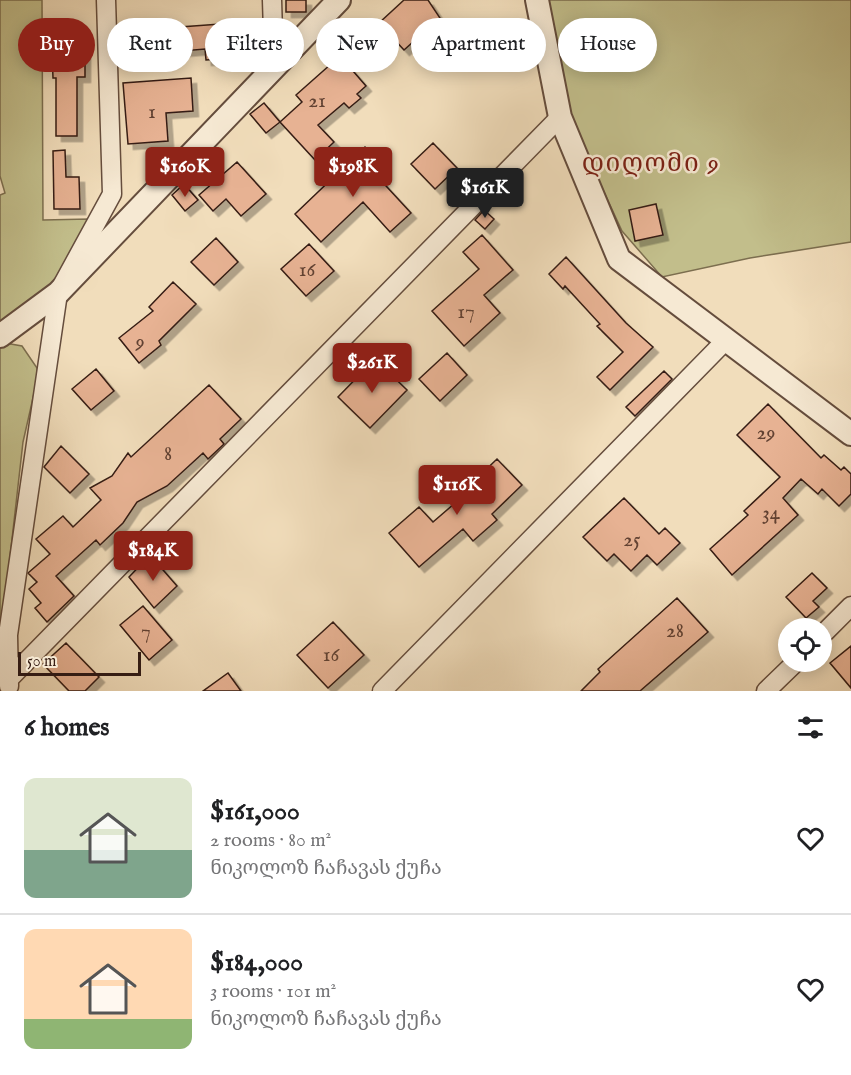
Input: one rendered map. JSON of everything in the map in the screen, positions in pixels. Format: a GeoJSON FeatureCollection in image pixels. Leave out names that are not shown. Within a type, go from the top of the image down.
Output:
{"type":"FeatureCollection","features":[{"type":"Feature","properties":{"kind":"street"},"geometry":{"type":"LineString","coordinates":[[9,685],[8,635],[58,293],[112,194],[106,0]]}},
{"type":"Feature","properties":{"kind":"street"},"geometry":{"type":"LineString","coordinates":[[272,0],[273,18]]}},
{"type":"Feature","properties":{"kind":"street"},"geometry":{"type":"LineString","coordinates":[[304,35],[339,0]]}},
{"type":"Feature","properties":{"kind":"street"},"geometry":{"type":"LineString","coordinates":[[537,0],[560,117],[619,259],[851,434]]}},
{"type":"Feature","properties":{"kind":"street"},"geometry":{"type":"LineString","coordinates":[[0,336],[58,293],[267,72]]}},
{"type":"Feature","properties":{"kind":"street"},"geometry":{"type":"LineString","coordinates":[[9,685],[560,117]]}},
{"type":"Feature","properties":{"kind":"street"},"geometry":{"type":"LineString","coordinates":[[382,691],[727,339]]}},
{"type":"Feature","properties":{"kind":"street"},"geometry":{"type":"LineString","coordinates":[[832,625],[851,606]]}},
{"type":"Feature","properties":{"kind":"street"},"geometry":{"type":"LineString","coordinates":[[766,691],[786,672]]}},
{"type":"Feature","properties":{"kind":"shaded area"},"geometry":{"type":"Polygon","coordinates":[[[0,0],[42,0],[42,18],[18,18],[18,72],[42,72],[43,220],[89,219],[55,282],[0,322],[0,195],[5,193],[0,176],[0,0]]]}},
{"type":"Feature","properties":{"kind":"shaded area"},"geometry":{"type":"Polygon","coordinates":[[[547,0],[851,0],[851,242],[750,258],[662,277],[622,231],[564,105],[559,72],[657,72],[657,18],[558,18],[558,68],[547,0]]]}},
{"type":"Feature","properties":{"kind":"shaded area"},"geometry":{"type":"Polygon","coordinates":[[[5,343],[22,346],[37,368],[38,376],[23,442],[0,645],[0,346],[5,343]]]}},
{"type":"Feature","properties":{"kind":"building"},"geometry":{"type":"Polygon","coordinates":[[[286,0],[306,0],[306,12],[286,12],[286,0]]]}},
{"type":"Feature","properties":{"kind":"building"},"geometry":{"type":"Polygon","coordinates":[[[404,0],[428,0],[440,18],[411,18],[411,44],[404,50],[399,45],[399,18],[384,18],[404,0]]]}},
{"type":"Feature","properties":{"kind":"building"},"geometry":{"type":"Polygon","coordinates":[[[205,25],[205,49],[193,50],[193,26],[205,25]]]}},
{"type":"Feature","properties":{"kind":"building"},"geometry":{"type":"Polygon","coordinates":[[[53,72],[85,72],[85,77],[77,77],[77,136],[56,136],[56,78],[53,78],[53,72]]]}},
{"type":"Feature","properties":{"kind":"building"},"geometry":{"type":"Polygon","coordinates":[[[322,72],[354,72],[366,86],[357,94],[361,98],[349,108],[344,103],[318,125],[334,142],[315,160],[280,122],[302,102],[296,95],[322,72]]]}},
{"type":"Feature","properties":{"kind":"building"},"geometry":{"type":"Polygon","coordinates":[[[191,78],[193,111],[166,113],[168,141],[128,144],[123,83],[191,78]]]}},
{"type":"Feature","properties":{"kind":"building"},"geometry":{"type":"Polygon","coordinates":[[[264,103],[280,122],[266,133],[250,114],[264,103]]]}},
{"type":"Feature","properties":{"kind":"building"},"geometry":{"type":"Polygon","coordinates":[[[433,143],[457,168],[435,189],[411,164],[433,143]]]}},
{"type":"Feature","properties":{"kind":"building"},"geometry":{"type":"Polygon","coordinates":[[[365,147],[384,165],[375,174],[411,213],[390,232],[363,202],[321,242],[295,214],[365,147]]]}},
{"type":"Feature","properties":{"kind":"building"},"geometry":{"type":"Polygon","coordinates":[[[65,150],[66,177],[79,177],[80,209],[54,209],[53,151],[65,150]]]}},
{"type":"Feature","properties":{"kind":"building"},"geometry":{"type":"Polygon","coordinates":[[[237,162],[266,194],[241,216],[226,199],[213,211],[199,195],[237,162]]]}},
{"type":"Feature","properties":{"kind":"building"},"geometry":{"type":"Polygon","coordinates":[[[184,184],[198,200],[185,211],[172,195],[184,184]]]}},
{"type":"Feature","properties":{"kind":"building"},"geometry":{"type":"Polygon","coordinates":[[[656,204],[663,235],[635,241],[629,210],[656,204]]]}},
{"type":"Feature","properties":{"kind":"building"},"geometry":{"type":"Polygon","coordinates":[[[484,210],[494,219],[485,229],[475,220],[484,210]]]}},
{"type":"Feature","properties":{"kind":"building"},"geometry":{"type":"Polygon","coordinates":[[[482,235],[513,270],[484,295],[500,313],[464,346],[432,311],[479,269],[463,252],[482,235]]]}},
{"type":"Feature","properties":{"kind":"building"},"geometry":{"type":"Polygon","coordinates":[[[216,238],[238,262],[214,285],[191,262],[216,238]]]}},
{"type":"Feature","properties":{"kind":"building"},"geometry":{"type":"Polygon","coordinates":[[[309,244],[334,271],[306,296],[281,269],[309,244]]]}},
{"type":"Feature","properties":{"kind":"building"},"geometry":{"type":"Polygon","coordinates":[[[566,257],[626,323],[653,347],[610,390],[597,377],[623,352],[597,326],[600,324],[565,286],[563,289],[549,274],[566,257]]]}},
{"type":"Feature","properties":{"kind":"building"},"geometry":{"type":"Polygon","coordinates":[[[173,282],[196,304],[159,341],[161,345],[139,363],[119,338],[153,311],[149,307],[173,282]]]}},
{"type":"Feature","properties":{"kind":"building"},"geometry":{"type":"Polygon","coordinates":[[[447,353],[467,375],[440,401],[419,379],[447,353]]]}},
{"type":"Feature","properties":{"kind":"building"},"geometry":{"type":"Polygon","coordinates":[[[375,359],[407,390],[370,428],[338,397],[375,359]]]}},
{"type":"Feature","properties":{"kind":"building"},"geometry":{"type":"Polygon","coordinates":[[[96,369],[114,391],[91,410],[72,389],[96,369]]]}},
{"type":"Feature","properties":{"kind":"building"},"geometry":{"type":"Polygon","coordinates":[[[664,371],[672,379],[635,416],[626,407],[664,371]]]}},
{"type":"Feature","properties":{"kind":"building"},"geometry":{"type":"Polygon","coordinates":[[[209,385],[241,419],[220,439],[224,444],[208,459],[203,453],[167,486],[137,502],[123,523],[100,545],[96,540],[56,576],[74,596],[47,622],[35,608],[41,603],[29,589],[37,582],[28,573],[50,554],[36,539],[63,516],[73,527],[101,500],[90,488],[112,476],[128,453],[131,457],[209,385]]]}},
{"type":"Feature","properties":{"kind":"building"},"geometry":{"type":"Polygon","coordinates":[[[768,404],[821,458],[824,455],[841,470],[844,467],[851,474],[851,494],[839,506],[822,489],[818,494],[801,479],[783,498],[798,515],[732,575],[710,549],[748,515],[744,511],[780,477],[737,435],[768,404]]]}},
{"type":"Feature","properties":{"kind":"building"},"geometry":{"type":"Polygon","coordinates":[[[61,446],[89,474],[70,493],[44,467],[61,446]]]}},
{"type":"Feature","properties":{"kind":"building"},"geometry":{"type":"Polygon","coordinates":[[[497,459],[522,485],[492,514],[497,520],[473,541],[463,529],[419,567],[389,533],[419,507],[433,522],[476,485],[473,482],[497,459]]]}},
{"type":"Feature","properties":{"kind":"building"},"geometry":{"type":"Polygon","coordinates":[[[624,498],[659,534],[665,528],[680,543],[657,565],[647,555],[631,571],[614,554],[607,561],[583,537],[624,498]]]}},
{"type":"Feature","properties":{"kind":"building"},"geometry":{"type":"Polygon","coordinates":[[[150,555],[177,586],[154,608],[129,577],[150,555]]]}},
{"type":"Feature","properties":{"kind":"building"},"geometry":{"type":"Polygon","coordinates":[[[812,573],[827,588],[813,601],[819,607],[806,618],[786,597],[812,573]]]}},
{"type":"Feature","properties":{"kind":"building"},"geometry":{"type":"Polygon","coordinates":[[[677,598],[708,632],[640,691],[581,691],[600,672],[598,669],[677,598]]]}},
{"type":"Feature","properties":{"kind":"building"},"geometry":{"type":"Polygon","coordinates":[[[143,606],[172,640],[149,660],[120,625],[143,606]]]}},
{"type":"Feature","properties":{"kind":"building"},"geometry":{"type":"Polygon","coordinates":[[[333,622],[364,655],[328,688],[297,655],[333,622]]]}},
{"type":"Feature","properties":{"kind":"building"},"geometry":{"type":"Polygon","coordinates":[[[66,643],[99,677],[85,691],[69,691],[43,664],[66,643]]]}},
{"type":"Feature","properties":{"kind":"building"},"geometry":{"type":"Polygon","coordinates":[[[851,646],[851,688],[832,665],[832,661],[851,646]]]}},
{"type":"Feature","properties":{"kind":"building"},"geometry":{"type":"Polygon","coordinates":[[[228,673],[241,691],[203,691],[228,673]]]}},
{"type":"Feature","properties":{"kind":"district","name":"დიღომი 9"},"geometry":{"type":"Point","coordinates":[651,163]}}]}
